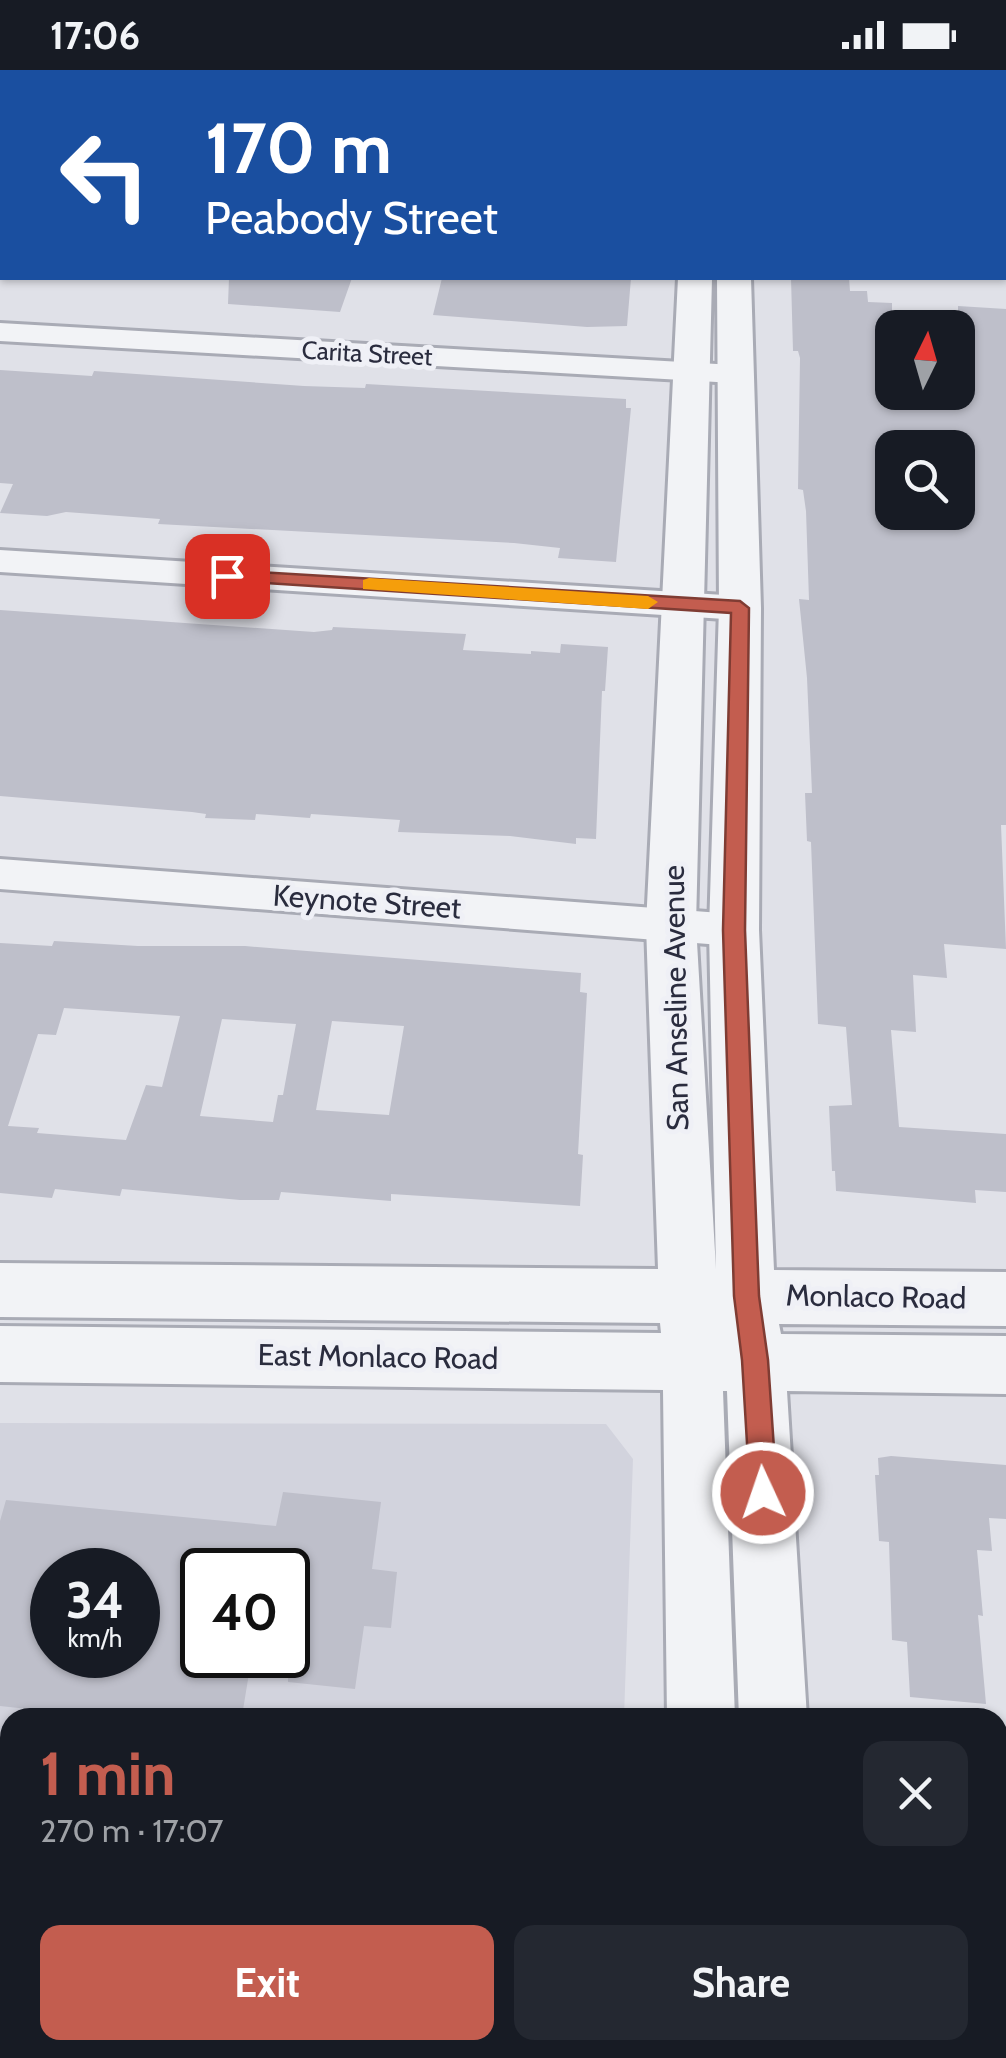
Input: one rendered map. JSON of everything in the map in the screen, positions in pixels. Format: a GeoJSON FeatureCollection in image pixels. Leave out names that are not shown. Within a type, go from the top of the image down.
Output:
{"type":"FeatureCollection","features":[{"type":"Feature","properties":{"kind":"street","name":"San Anseline Avenue"},"geometry":{"type":"LineString","coordinates":[[695,280],[713,373],[740,608],[734,930],[746,1296],[755,1360],[772,1708]]}},
{"type":"Feature","properties":{"kind":"street","name":"San Anseline Avenue"},"geometry":{"type":"LineString","coordinates":[[701,1708],[698,1507],[676,1103],[671,925],[681,604],[713,373],[734,280]]}},
{"type":"Feature","properties":{"kind":"street","name":"Carita Street"},"geometry":{"type":"LineString","coordinates":[[0,332],[713,373]]}},
{"type":"Feature","properties":{"kind":"street"},"geometry":{"type":"LineString","coordinates":[[0,562],[740,608]]}},
{"type":"Feature","properties":{"kind":"street","name":"Keynote Street"},"geometry":{"type":"LineString","coordinates":[[0,874],[734,930]]}},
{"type":"Feature","properties":{"kind":"street","name":"East Monlaco Road"},"geometry":{"type":"LineString","coordinates":[[0,1290],[746,1296]]}},
{"type":"Feature","properties":{"kind":"street","name":"Monlaco Road"},"geometry":{"type":"LineString","coordinates":[[746,1296],[1006,1299]]}},
{"type":"Feature","properties":{"kind":"street","name":"East Monlaco Road"},"geometry":{"type":"LineString","coordinates":[[0,1354],[755,1360]]}},
{"type":"Feature","properties":{"kind":"street"},"geometry":{"type":"LineString","coordinates":[[755,1360],[1006,1365]]}},
{"type":"Feature","properties":{"kind":"shaded area"},"geometry":{"type":"Polygon","coordinates":[[[0,1423],[606,1424],[633,1459],[624,1708],[0,1708],[0,1423]]]}},
{"type":"Feature","properties":{"kind":"building"},"geometry":{"type":"Polygon","coordinates":[[[229,280],[351,280],[340,312],[228,304],[229,280]]]}},
{"type":"Feature","properties":{"kind":"building"},"geometry":{"type":"Polygon","coordinates":[[[442,280],[631,280],[627,326],[587,327],[433,315],[442,280]]]}},
{"type":"Feature","properties":{"kind":"building"},"geometry":{"type":"Polygon","coordinates":[[[791,280],[849,280],[850,291],[867,291],[868,302],[892,303],[892,310],[875,310],[875,410],[975,410],[975,310],[958,310],[958,306],[1006,309],[1006,825],[1001,825],[1006,949],[944,944],[947,978],[913,975],[916,1032],[891,1030],[899,1127],[1006,1134],[1006,1192],[975,1190],[976,1203],[836,1191],[829,1106],[852,1105],[846,1027],[818,1024],[811,842],[807,841],[805,793],[812,793],[807,678],[799,599],[809,600],[806,511],[803,490],[798,489],[798,351],[793,351],[791,280]]]}},
{"type":"Feature","properties":{"kind":"building"},"geometry":{"type":"Polygon","coordinates":[[[0,370],[92,376],[94,371],[304,386],[365,388],[366,384],[626,399],[626,408],[631,408],[616,562],[558,558],[560,548],[514,543],[158,524],[160,519],[66,512],[47,516],[0,513],[13,484],[0,483],[0,370]]]}},
{"type":"Feature","properties":{"kind":"building"},"geometry":{"type":"Polygon","coordinates":[[[0,610],[314,632],[333,627],[466,634],[463,650],[531,654],[560,653],[561,644],[608,647],[602,691],[596,839],[576,838],[576,844],[510,836],[398,832],[400,820],[311,814],[310,818],[256,814],[255,820],[205,818],[206,814],[192,812],[0,796],[0,610]]]}},
{"type":"Feature","properties":{"kind":"building"},"geometry":{"type":"Polygon","coordinates":[[[54,941],[245,946],[581,973],[580,992],[587,993],[578,1154],[583,1155],[580,1206],[391,1194],[391,1201],[281,1192],[279,1200],[122,1189],[120,1196],[55,1189],[52,1198],[0,1193],[0,943],[52,946],[54,941]],[[64,1008],[56,1035],[38,1034],[8,1126],[39,1128],[37,1133],[126,1140],[146,1085],[162,1087],[180,1016],[64,1008]],[[222,1019],[200,1116],[273,1122],[278,1095],[283,1095],[296,1024],[222,1019]],[[332,1021],[316,1110],[389,1115],[404,1026],[332,1021]]]}},
{"type":"Feature","properties":{"kind":"building"},"geometry":{"type":"Polygon","coordinates":[[[878,1458],[1006,1465],[1006,1519],[989,1518],[992,1551],[977,1550],[986,1704],[910,1697],[907,1642],[892,1640],[889,1542],[879,1541],[875,1475],[879,1475],[878,1458]]]}},
{"type":"Feature","properties":{"kind":"building"},"geometry":{"type":"Polygon","coordinates":[[[283,1492],[381,1502],[372,1569],[397,1572],[391,1628],[364,1626],[355,1689],[288,1682],[288,1678],[310,1678],[310,1548],[180,1548],[180,1678],[248,1678],[243,1708],[0,1706],[0,1521],[6,1500],[276,1526],[283,1492]]]}},
{"type":"Feature","properties":{"kind":"slow traffic"},"geometry":{"type":"LineString","coordinates":[[369,585],[648,602]]}},
{"type":"Feature","properties":{"kind":"route"},"geometry":{"type":"LineString","coordinates":[[227,576],[740,608],[734,930],[746,1296],[755,1360],[763,1493]]}}]}
